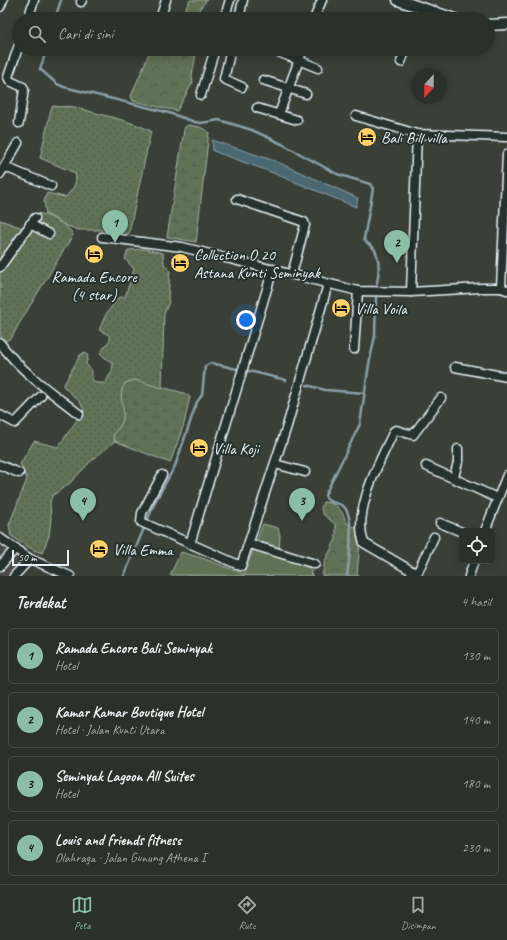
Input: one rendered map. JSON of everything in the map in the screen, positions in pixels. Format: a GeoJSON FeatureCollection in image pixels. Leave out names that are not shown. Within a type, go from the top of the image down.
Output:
{"type":"FeatureCollection","features":[{"type":"Feature","properties":{"kind":"street"},"geometry":{"type":"LineString","coordinates":[[0,7],[3,0]]}},
{"type":"Feature","properties":{"kind":"street"},"geometry":{"type":"LineString","coordinates":[[30,12],[34,0]]}},
{"type":"Feature","properties":{"kind":"street"},"geometry":{"type":"LineString","coordinates":[[162,12],[166,0]]}},
{"type":"Feature","properties":{"kind":"street"},"geometry":{"type":"LineString","coordinates":[[226,12],[230,0]]}},
{"type":"Feature","properties":{"kind":"street"},"geometry":{"type":"LineString","coordinates":[[240,12],[243,0]]}},
{"type":"Feature","properties":{"kind":"street"},"geometry":{"type":"LineString","coordinates":[[317,12],[322,0]]}},
{"type":"Feature","properties":{"kind":"street"},"geometry":{"type":"LineString","coordinates":[[398,0],[435,12]]}},
{"type":"Feature","properties":{"kind":"street"},"geometry":{"type":"LineString","coordinates":[[421,12],[423,8]]}},
{"type":"Feature","properties":{"kind":"street"},"geometry":{"type":"LineString","coordinates":[[495,25],[507,24]]}},
{"type":"Feature","properties":{"kind":"street"},"geometry":{"type":"LineString","coordinates":[[15,56],[8,77],[10,81],[23,87],[24,89],[19,123]]}},
{"type":"Feature","properties":{"kind":"street"},"geometry":{"type":"LineString","coordinates":[[201,95],[213,56]]}},
{"type":"Feature","properties":{"kind":"street"},"geometry":{"type":"LineString","coordinates":[[229,56],[224,79],[242,87]]}},
{"type":"Feature","properties":{"kind":"street"},"geometry":{"type":"LineString","coordinates":[[288,56],[318,68]]}},
{"type":"Feature","properties":{"kind":"street"},"geometry":{"type":"LineString","coordinates":[[279,114],[301,56]]}},
{"type":"Feature","properties":{"kind":"street"},"geometry":{"type":"LineString","coordinates":[[401,62],[403,56]]}},
{"type":"Feature","properties":{"kind":"street"},"geometry":{"type":"LineString","coordinates":[[263,80],[289,87],[306,94]]}},
{"type":"Feature","properties":{"kind":"street"},"geometry":{"type":"LineString","coordinates":[[257,108],[297,120]]}},
{"type":"Feature","properties":{"kind":"street"},"geometry":{"type":"LineString","coordinates":[[356,116],[417,134],[507,137]]}},
{"type":"Feature","properties":{"kind":"street"},"geometry":{"type":"LineString","coordinates":[[412,292],[417,134]]}},
{"type":"Feature","properties":{"kind":"street"},"geometry":{"type":"LineString","coordinates":[[0,174],[18,143]]}},
{"type":"Feature","properties":{"kind":"street"},"geometry":{"type":"LineString","coordinates":[[102,237],[182,247],[358,291],[412,292],[504,289],[507,154]]}},
{"type":"Feature","properties":{"kind":"street"},"geometry":{"type":"LineString","coordinates":[[5,167],[51,186]]}},
{"type":"Feature","properties":{"kind":"street"},"geometry":{"type":"LineString","coordinates":[[237,199],[304,222],[305,226],[292,274]]}},
{"type":"Feature","properties":{"kind":"street"},"geometry":{"type":"LineString","coordinates":[[0,266],[33,221],[49,234]]}},
{"type":"Feature","properties":{"kind":"street"},"geometry":{"type":"LineString","coordinates":[[190,544],[272,270]]}},
{"type":"Feature","properties":{"kind":"street"},"geometry":{"type":"LineString","coordinates":[[162,475],[142,514],[141,522],[151,528],[241,566],[250,544],[275,464],[328,284]]}},
{"type":"Feature","properties":{"kind":"street"},"geometry":{"type":"LineString","coordinates":[[354,349],[358,291]]}},
{"type":"Feature","properties":{"kind":"street"},"geometry":{"type":"LineString","coordinates":[[0,343],[10,356],[33,378],[79,414]]}},
{"type":"Feature","properties":{"kind":"street"},"geometry":{"type":"LineString","coordinates":[[455,367],[507,377]]}},
{"type":"Feature","properties":{"kind":"street"},"geometry":{"type":"LineString","coordinates":[[0,415],[15,423],[41,396]]}},
{"type":"Feature","properties":{"kind":"street"},"geometry":{"type":"LineString","coordinates":[[434,536],[416,575],[364,543],[362,524],[364,499],[394,431],[396,430],[413,435],[441,398]]}},
{"type":"Feature","properties":{"kind":"street"},"geometry":{"type":"LineString","coordinates":[[454,477],[458,462],[458,449]]}},
{"type":"Feature","properties":{"kind":"street"},"geometry":{"type":"LineString","coordinates":[[275,464],[305,472]]}},
{"type":"Feature","properties":{"kind":"street"},"geometry":{"type":"LineString","coordinates":[[0,465],[19,473]]}},
{"type":"Feature","properties":{"kind":"street"},"geometry":{"type":"LineString","coordinates":[[426,466],[501,494]]}},
{"type":"Feature","properties":{"kind":"street"},"geometry":{"type":"LineString","coordinates":[[486,528],[501,494],[507,475]]}},
{"type":"Feature","properties":{"kind":"street"},"geometry":{"type":"LineString","coordinates":[[440,523],[459,531]]}},
{"type":"Feature","properties":{"kind":"street"},"geometry":{"type":"LineString","coordinates":[[0,538],[16,548],[30,560],[70,576]]}},
{"type":"Feature","properties":{"kind":"street"},"geometry":{"type":"LineString","coordinates":[[250,544],[315,564]]}},
{"type":"Feature","properties":{"kind":"street"},"geometry":{"type":"LineString","coordinates":[[0,566],[16,548]]}},
{"type":"Feature","properties":{"kind":"street"},"geometry":{"type":"LineString","coordinates":[[14,576],[30,560]]}},
{"type":"Feature","properties":{"kind":"street"},"geometry":{"type":"LineString","coordinates":[[469,576],[473,564]]}},
{"type":"Feature","properties":{"kind":"shaded area"},"geometry":{"type":"Polygon","coordinates":[[[0,532],[28,550],[7,576],[0,576],[0,532]]]}},
{"type":"Feature","properties":{"kind":"green space"},"geometry":{"type":"Polygon","coordinates":[[[190,0],[207,0],[198,12],[184,12],[190,0]]]}},
{"type":"Feature","properties":{"kind":"green space"},"geometry":{"type":"Polygon","coordinates":[[[148,56],[196,56],[192,75],[193,82],[177,111],[133,101],[131,96],[148,56]]]}},
{"type":"Feature","properties":{"kind":"green space"},"geometry":{"type":"Polygon","coordinates":[[[53,106],[74,107],[123,120],[151,131],[129,233],[124,235],[103,230],[79,230],[67,226],[46,214],[44,201],[47,193],[65,197],[72,189],[76,180],[75,173],[40,158],[51,109],[53,106]]]}},
{"type":"Feature","properties":{"kind":"green space"},"geometry":{"type":"Polygon","coordinates":[[[188,125],[200,127],[209,132],[196,242],[167,237],[184,130],[188,125]]]}},
{"type":"Feature","properties":{"kind":"green space"},"geometry":{"type":"Polygon","coordinates":[[[38,213],[58,221],[71,231],[73,235],[12,337],[4,341],[0,335],[0,220],[23,228],[38,213]]]}},
{"type":"Feature","properties":{"kind":"green space"},"geometry":{"type":"Polygon","coordinates":[[[145,249],[163,253],[164,264],[170,270],[169,302],[164,314],[162,388],[135,380],[125,383],[121,396],[123,418],[113,435],[115,441],[89,463],[70,483],[52,496],[50,503],[51,519],[49,536],[42,553],[33,550],[11,536],[9,525],[27,479],[20,464],[34,441],[58,447],[84,410],[80,402],[63,386],[80,355],[85,352],[88,356],[86,364],[92,371],[92,379],[96,383],[105,383],[112,371],[113,363],[100,353],[110,340],[109,335],[99,330],[106,314],[119,297],[125,297],[134,269],[125,259],[128,250],[145,249]]]}},
{"type":"Feature","properties":{"kind":"green space"},"geometry":{"type":"Polygon","coordinates":[[[135,380],[184,393],[190,397],[184,424],[170,463],[115,441],[113,435],[123,418],[121,398],[122,389],[128,381],[135,380]]]}},
{"type":"Feature","properties":{"kind":"green space"},"geometry":{"type":"Polygon","coordinates":[[[323,502],[328,502],[339,508],[347,524],[357,528],[360,542],[357,574],[359,576],[322,576],[325,561],[336,539],[336,525],[323,514],[321,509],[323,502]]]}},
{"type":"Feature","properties":{"kind":"green space"},"geometry":{"type":"Polygon","coordinates":[[[263,524],[278,528],[280,535],[279,556],[314,569],[310,573],[313,576],[170,575],[181,552],[202,558],[244,574],[263,524]]]}},
{"type":"Feature","properties":{"kind":"water"},"geometry":{"type":"Polygon","coordinates":[[[212,140],[275,161],[358,198],[356,207],[268,171],[213,151],[212,140]]]}},
{"type":"Feature","properties":{"kind":"waterway"},"geometry":{"type":"LineString","coordinates":[[57,12],[61,0]]}},
{"type":"Feature","properties":{"kind":"waterway"},"geometry":{"type":"LineString","coordinates":[[45,56],[40,69],[57,84],[64,87],[166,112],[195,122],[201,123],[219,120],[252,130],[282,144],[337,174],[370,184],[373,189],[364,239],[374,248],[377,254],[379,266],[377,283]]}},
{"type":"Feature","properties":{"kind":"waterway"},"geometry":{"type":"LineString","coordinates":[[347,576],[351,539],[351,529],[347,511],[340,504],[328,500],[325,495],[360,424],[369,364],[375,336],[376,298]]}},
{"type":"Feature","properties":{"kind":"waterway"},"geometry":{"type":"LineString","coordinates":[[124,576],[155,502],[175,466],[197,402],[202,395],[205,366],[211,363],[237,369]]}},
{"type":"Feature","properties":{"kind":"waterway"},"geometry":{"type":"LineString","coordinates":[[249,371],[286,380]]}},
{"type":"Feature","properties":{"kind":"waterway"},"geometry":{"type":"LineString","coordinates":[[307,385],[325,390],[365,393]]}},
{"type":"Feature","properties":{"kind":"place","name":"Bali Bill villa"},"geometry":{"type":"Point","coordinates":[367,137]}},
{"type":"Feature","properties":{"kind":"place","name":"Ramada Encore Bali Seminyak"},"geometry":{"type":"Point","coordinates":[115,243]}},
{"type":"Feature","properties":{"kind":"place","name":"Ramada Encore (4 star)"},"geometry":{"type":"Point","coordinates":[94,254]}},
{"type":"Feature","properties":{"kind":"place","name":"Collection O 20 Astana Kunti Seminyak"},"geometry":{"type":"Point","coordinates":[180,263]}},
{"type":"Feature","properties":{"kind":"place","name":"Kamar Kamar Boutique Hotel"},"geometry":{"type":"Point","coordinates":[397,263]}},
{"type":"Feature","properties":{"kind":"place","name":"Villa Voila"},"geometry":{"type":"Point","coordinates":[341,308]}},
{"type":"Feature","properties":{"kind":"place","name":"Villa Koji"},"geometry":{"type":"Point","coordinates":[199,448]}},
{"type":"Feature","properties":{"kind":"place","name":"Louis and friends fitness"},"geometry":{"type":"Point","coordinates":[83,521]}},
{"type":"Feature","properties":{"kind":"place","name":"Seminyak Lagoon All Suites"},"geometry":{"type":"Point","coordinates":[302,521]}},
{"type":"Feature","properties":{"kind":"place","name":"Villa Emma"},"geometry":{"type":"Point","coordinates":[99,549]}}]}
